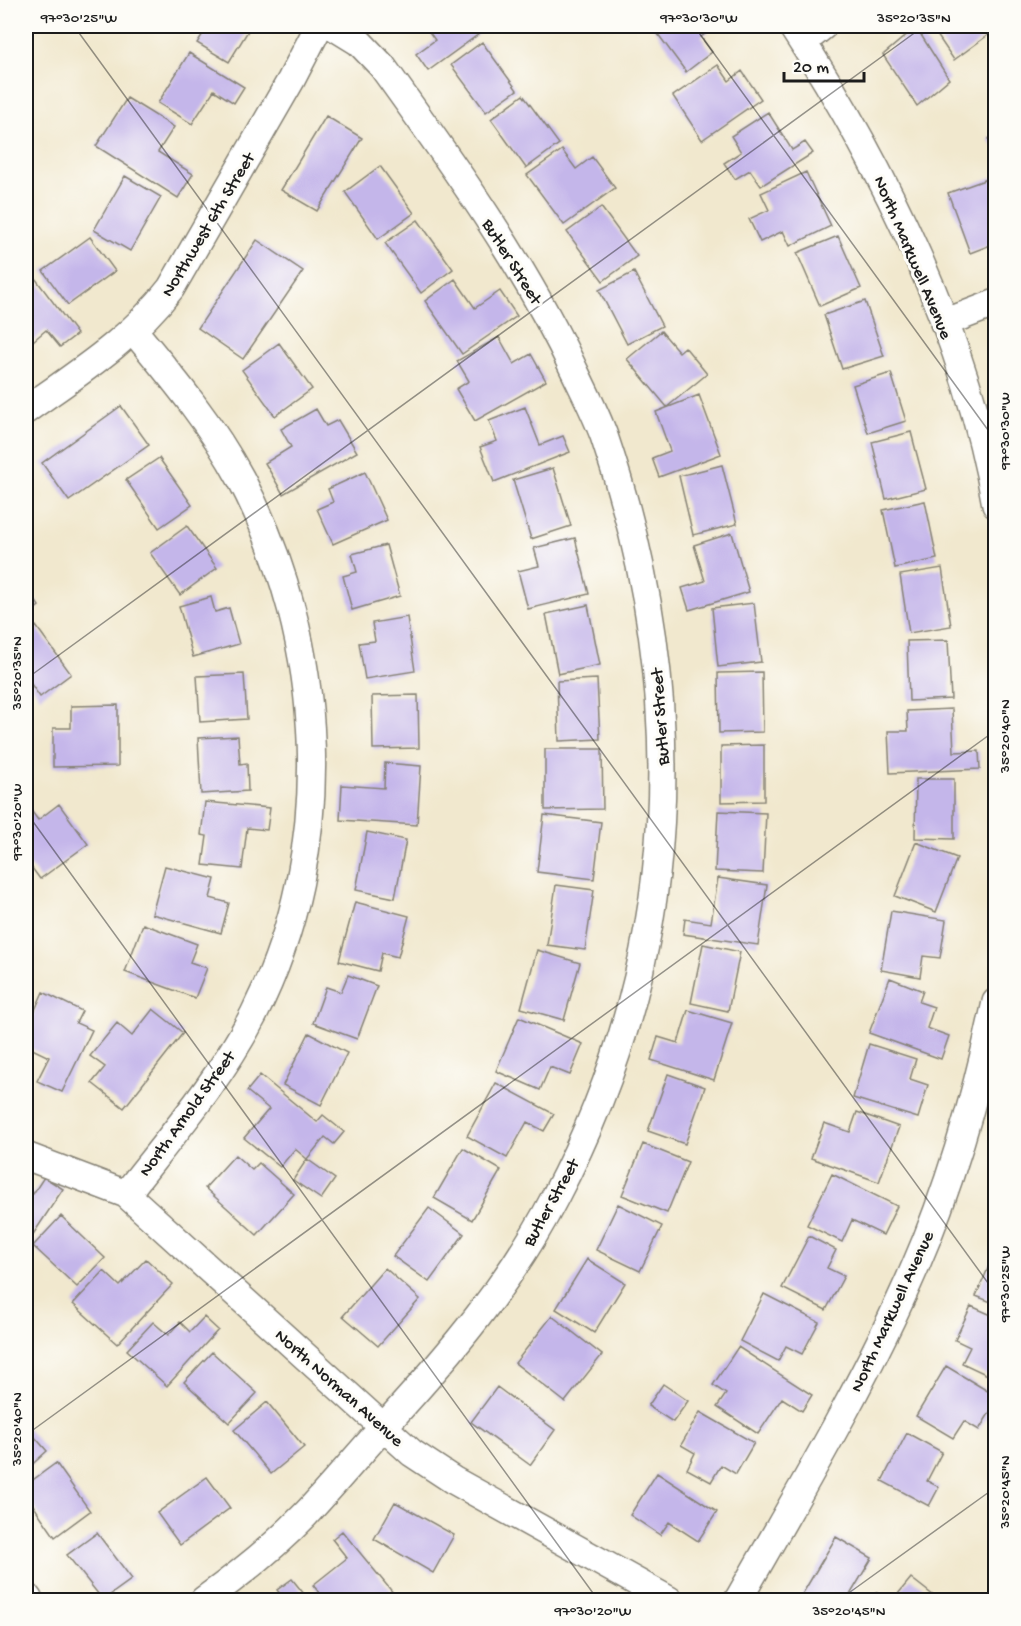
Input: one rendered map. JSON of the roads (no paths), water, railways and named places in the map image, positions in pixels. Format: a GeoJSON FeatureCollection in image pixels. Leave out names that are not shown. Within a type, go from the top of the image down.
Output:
{"type":"FeatureCollection","features":[{"type":"Feature","properties":{"kind":"street","name":"Northwest 6th Street"},"geometry":{"type":"LineString","coordinates":[[26,410],[134,331],[171,288],[297,70],[319,26]]}},
{"type":"Feature","properties":{"kind":"street","name":"Butler Street"},"geometry":{"type":"LineString","coordinates":[[204,1600],[264,1554],[302,1518],[439,1366],[517,1260],[554,1201],[581,1144],[628,1016],[649,931],[659,856],[664,763],[650,613],[631,526],[603,432],[548,317],[513,258],[382,66],[359,42],[333,26]]}},
{"type":"Feature","properties":{"kind":"street","name":"North Markwell Avenue"},"geometry":{"type":"LineString","coordinates":[[806,31],[885,186],[944,323],[982,440],[996,506]]}},
{"type":"Feature","properties":{"kind":"street"},"geometry":{"type":"LineString","coordinates":[[944,323],[996,303]]}},
{"type":"Feature","properties":{"kind":"street","name":"North Arnold Street"},"geometry":{"type":"LineString","coordinates":[[126,1194],[223,1068],[254,1013],[281,951],[298,882],[310,814],[312,729],[303,660],[294,617],[267,536],[241,480],[209,426],[134,331]]}},
{"type":"Feature","properties":{"kind":"street","name":"North Markwell Avenue"},"geometry":{"type":"LineString","coordinates":[[738,1600],[876,1352],[911,1277],[988,1078],[996,1002]]}},
{"type":"Feature","properties":{"kind":"street","name":"North Norman Avenue"},"geometry":{"type":"LineString","coordinates":[[26,1156],[126,1194],[412,1453],[453,1480],[669,1600]]}},
{"type":"Feature","properties":{"kind":"street"},"geometry":{"type":"LineString","coordinates":[[26,1596],[29,1600]]}}]}
